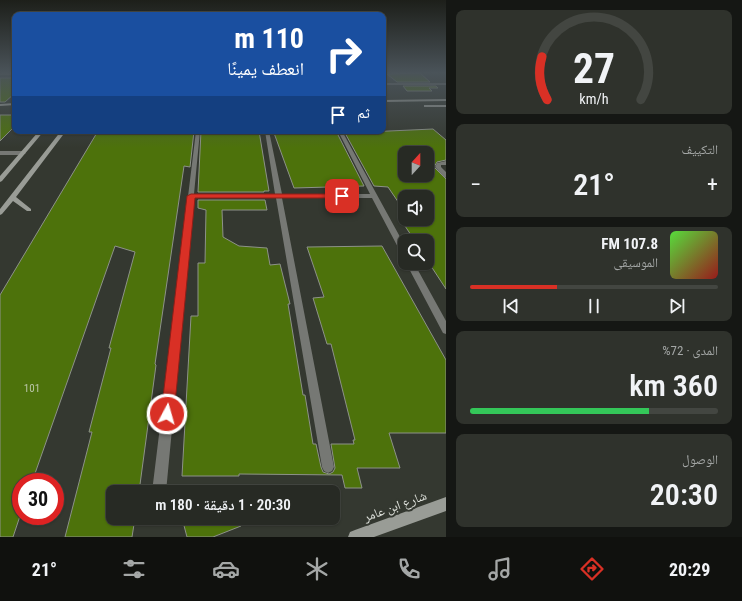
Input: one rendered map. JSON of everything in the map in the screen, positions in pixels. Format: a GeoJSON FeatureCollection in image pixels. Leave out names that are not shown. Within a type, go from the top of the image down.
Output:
{"type":"FeatureCollection","features":[{"type":"Feature","properties":{"kind":"street"},"geometry":{"type":"LineString","coordinates":[[386,101],[446,100]]}},
{"type":"Feature","properties":{"kind":"street"},"geometry":{"type":"LineString","coordinates":[[0,105],[12,104]]}},
{"type":"Feature","properties":{"kind":"street"},"geometry":{"type":"LineString","coordinates":[[386,106],[446,106]]}},
{"type":"Feature","properties":{"kind":"street"},"geometry":{"type":"LineString","coordinates":[[0,109],[12,109]]}},
{"type":"Feature","properties":{"kind":"street"},"geometry":{"type":"LineString","coordinates":[[0,180],[39,134]]}},
{"type":"Feature","properties":{"kind":"street"},"geometry":{"type":"LineString","coordinates":[[0,213],[62,134]]}},
{"type":"Feature","properties":{"kind":"street"},"geometry":{"type":"LineString","coordinates":[[159,485],[198,134]]}},
{"type":"Feature","properties":{"kind":"street"},"geometry":{"type":"LineString","coordinates":[[268,134],[328,467]]}},
{"type":"Feature","properties":{"kind":"street"},"geometry":{"type":"LineString","coordinates":[[342,134],[398,240]]}},
{"type":"Feature","properties":{"kind":"street"},"geometry":{"type":"LineString","coordinates":[[0,153],[23,153]]}},
{"type":"Feature","properties":{"kind":"street"},"geometry":{"type":"LineString","coordinates":[[446,163],[439,164],[438,167],[446,176]]}},
{"type":"Feature","properties":{"kind":"street"},"geometry":{"type":"LineString","coordinates":[[191,196],[374,196]]}},
{"type":"Feature","properties":{"kind":"street"},"geometry":{"type":"LineString","coordinates":[[12,197],[29,210]]}},
{"type":"Feature","properties":{"kind":"street"},"geometry":{"type":"LineString","coordinates":[[414,270],[446,330]]}},
{"type":"Feature","properties":{"kind":"street","name":"شارع ابن عامر"},"geometry":{"type":"LineString","coordinates":[[355,537],[446,504]]}},
{"type":"Feature","properties":{"kind":"building"},"geometry":{"type":"Polygon","coordinates":[[[0,97],[10,97],[5,102],[0,102],[0,97]]]}},
{"type":"Feature","properties":{"kind":"building"},"geometry":{"type":"Polygon","coordinates":[[[0,115],[12,115],[12,129],[0,141],[0,115]]]}},
{"type":"Feature","properties":{"kind":"building"},"geometry":{"type":"Polygon","coordinates":[[[433,129],[446,140],[446,160],[437,162],[434,167],[446,179],[446,289],[434,270],[434,234],[410,234],[405,226],[434,226],[434,190],[398,190],[398,202],[388,187],[374,186],[346,134],[386,134],[386,131],[433,129]]]}},
{"type":"Feature","properties":{"kind":"building"},"geometry":{"type":"Polygon","coordinates":[[[96,134],[194,134],[190,167],[184,166],[155,364],[140,485],[106,485],[106,525],[134,525],[132,537],[65,537],[92,432],[89,432],[111,348],[109,348],[135,252],[115,246],[35,473],[12,473],[12,525],[17,525],[13,537],[0,537],[0,295],[96,134]]]}},
{"type":"Feature","properties":{"kind":"building"},"geometry":{"type":"Polygon","coordinates":[[[201,134],[260,134],[269,191],[198,192],[201,134]]]}},
{"type":"Feature","properties":{"kind":"building"},"geometry":{"type":"Polygon","coordinates":[[[274,134],[338,134],[364,186],[294,188],[274,134]]]}},
{"type":"Feature","properties":{"kind":"building"},"geometry":{"type":"Polygon","coordinates":[[[198,200],[265,200],[267,210],[222,210],[223,237],[239,246],[267,248],[270,265],[280,264],[290,304],[288,304],[303,395],[305,395],[313,444],[316,444],[323,472],[329,474],[333,472],[335,468],[331,444],[354,444],[353,440],[355,440],[331,344],[327,344],[313,298],[324,297],[307,247],[382,246],[446,360],[446,433],[389,433],[400,468],[357,468],[362,488],[345,488],[342,475],[239,474],[239,476],[182,476],[191,316],[198,316],[198,263],[205,263],[206,210],[198,208],[198,200]]]}},
{"type":"Feature","properties":{"kind":"building"},"geometry":{"type":"Polygon","coordinates":[[[184,525],[241,526],[213,537],[187,537],[184,525]]]}},
{"type":"Feature","properties":{"kind":"route"},"geometry":{"type":"LineString","coordinates":[[167,414],[191,196],[342,196]]}}]}
